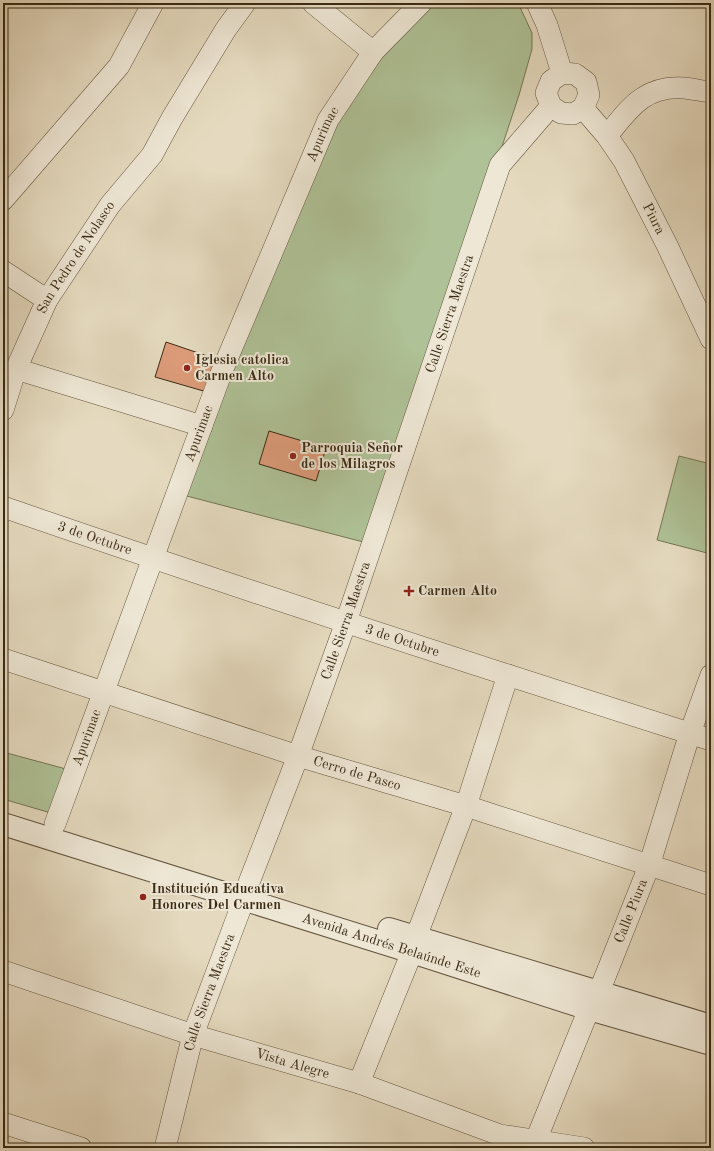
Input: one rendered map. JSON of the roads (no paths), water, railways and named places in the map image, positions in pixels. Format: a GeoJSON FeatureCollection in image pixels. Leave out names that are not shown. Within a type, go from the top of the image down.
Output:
{"type":"FeatureCollection","features":[{"type":"Feature","properties":{"kind":"street"},"geometry":{"type":"LineString","coordinates":[[3,200],[119,66],[153,3]]}},
{"type":"Feature","properties":{"kind":"street","name":"San Pedro de Nolasco"},"geometry":{"type":"LineString","coordinates":[[3,410],[16,369],[47,300],[110,205],[152,155],[172,118],[226,29],[245,3]]}},
{"type":"Feature","properties":{"kind":"street"},"geometry":{"type":"LineString","coordinates":[[313,3],[373,52]]}},
{"type":"Feature","properties":{"kind":"street","name":"Apurimac"},"geometry":{"type":"LineString","coordinates":[[55,824],[222,371],[328,120],[373,52],[421,3]]}},
{"type":"Feature","properties":{"kind":"street"},"geometry":{"type":"LineString","coordinates":[[537,3],[547,25],[562,73]]}},
{"type":"Feature","properties":{"kind":"street"},"geometry":{"type":"LineString","coordinates":[[562,73],[575,74],[586,82],[589,95],[583,108],[573,114],[561,113],[551,106],[546,93],[551,81],[562,73]]}},
{"type":"Feature","properties":{"kind":"street"},"geometry":{"type":"LineString","coordinates":[[607,136],[632,106],[640,99],[650,94],[660,90],[672,88],[684,88],[711,92]]}},
{"type":"Feature","properties":{"kind":"street","name":"Calle Sierra Maestra"},"geometry":{"type":"LineString","coordinates":[[165,1148],[193,1035],[298,756],[346,622],[500,165],[551,106]]}},
{"type":"Feature","properties":{"kind":"street","name":"Piura"},"geometry":{"type":"LineString","coordinates":[[583,108],[607,136],[624,161],[667,245],[711,339]]}},
{"type":"Feature","properties":{"kind":"street"},"geometry":{"type":"LineString","coordinates":[[3,271],[47,300]]}},
{"type":"Feature","properties":{"kind":"street"},"geometry":{"type":"LineString","coordinates":[[16,369],[202,426]]}},
{"type":"Feature","properties":{"kind":"street","name":"3 de Octubre"},"geometry":{"type":"LineString","coordinates":[[3,507],[153,559],[711,740]]}},
{"type":"Feature","properties":{"kind":"street","name":"Cerro de Pasco"},"geometry":{"type":"LineString","coordinates":[[3,659],[298,756],[466,806],[711,885]]}},
{"type":"Feature","properties":{"kind":"street"},"geometry":{"type":"LineString","coordinates":[[359,1084],[414,945],[466,806],[508,675]]}},
{"type":"Feature","properties":{"kind":"street","name":"Calle Piura"},"geometry":{"type":"LineString","coordinates":[[536,1140],[649,866],[690,733],[711,675]]}},
{"type":"Feature","properties":{"kind":"street","name":"Avenida Andrés Belaúnde Este"},"geometry":{"type":"LineString","coordinates":[[3,810],[55,824],[246,892]]}},
{"type":"Feature","properties":{"kind":"street","name":"Avenida Andrés Belaúnde Este"},"geometry":{"type":"LineString","coordinates":[[3,824],[246,892],[594,1001],[711,1044]]}},
{"type":"Feature","properties":{"kind":"street","name":"Vista Alegre"},"geometry":{"type":"LineString","coordinates":[[4,974],[193,1035],[359,1084],[500,1135],[584,1148]]}},
{"type":"Feature","properties":{"kind":"street","name":"Avenida Andrés Belaúnde Este"},"geometry":{"type":"LineString","coordinates":[[594,1001],[711,1026]]}},
{"type":"Feature","properties":{"kind":"street"},"geometry":{"type":"LineString","coordinates":[[3,1123],[81,1148]]}},
{"type":"Feature","properties":{"kind":"place","name":"Iglesia catolica Carmen Alto"},"geometry":{"type":"Point","coordinates":[187,368]}},
{"type":"Feature","properties":{"kind":"place","name":"Parroquia Señor de los Milagros"},"geometry":{"type":"Point","coordinates":[293,456]}},
{"type":"Feature","properties":{"kind":"place","name":"Carmen Alto"},"geometry":{"type":"Point","coordinates":[409,591]}},
{"type":"Feature","properties":{"kind":"place","name":"Institución Educativa Honores Del Carmen"},"geometry":{"type":"Point","coordinates":[143,897]}}]}
